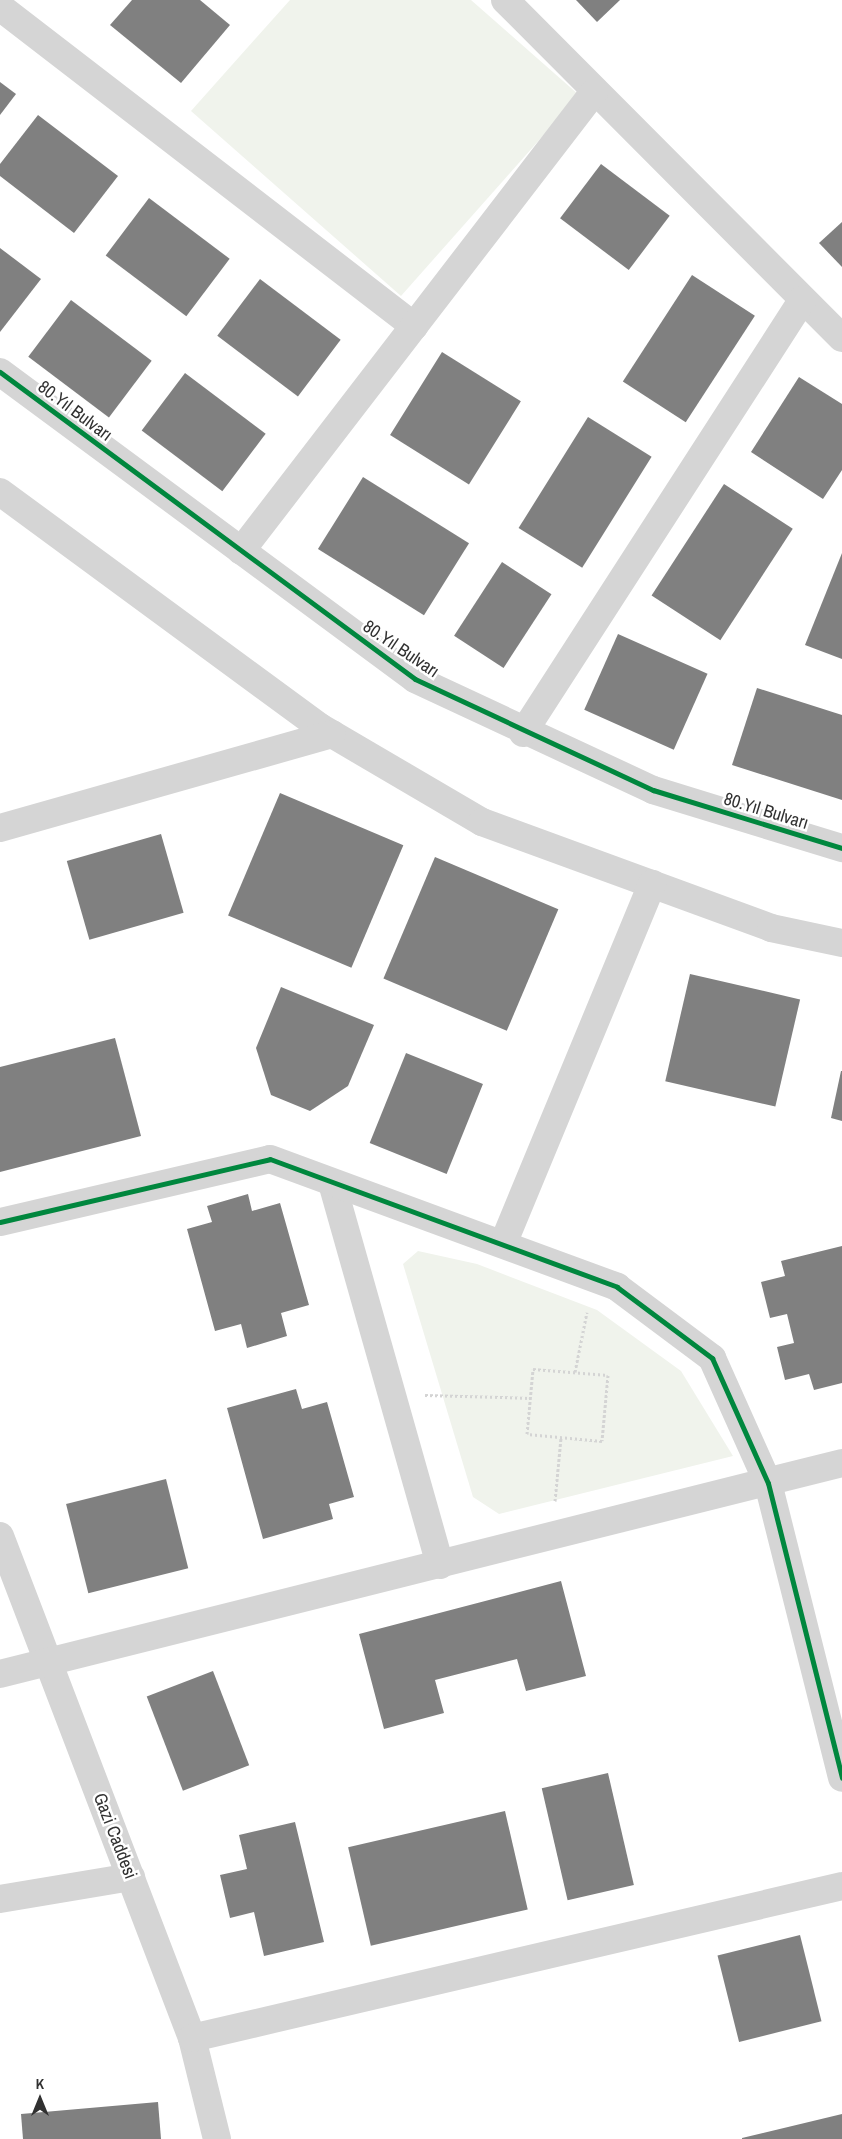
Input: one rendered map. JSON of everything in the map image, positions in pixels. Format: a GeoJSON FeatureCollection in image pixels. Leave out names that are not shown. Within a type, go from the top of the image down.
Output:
{"type":"FeatureCollection","features":[{"type":"Feature","properties":{"kind":"street"},"geometry":{"type":"LineString","coordinates":[[505,0],[594,92],[842,338]]}},
{"type":"Feature","properties":{"kind":"street"},"geometry":{"type":"LineString","coordinates":[[0,7],[414,326]]}},
{"type":"Feature","properties":{"kind":"street"},"geometry":{"type":"LineString","coordinates":[[242,551],[594,92]]}},
{"type":"Feature","properties":{"kind":"street"},"geometry":{"type":"LineString","coordinates":[[524,733],[803,299]]}},
{"type":"Feature","properties":{"kind":"street","name":"80.Yıl Bulvarı"},"geometry":{"type":"LineString","coordinates":[[0,372],[415,679],[524,733],[653,790],[842,848]]}},
{"type":"Feature","properties":{"kind":"street"},"geometry":{"type":"LineString","coordinates":[[0,492],[332,734],[482,822],[771,928],[842,943]]}},
{"type":"Feature","properties":{"kind":"street"},"geometry":{"type":"LineString","coordinates":[[0,828],[332,734]]}},
{"type":"Feature","properties":{"kind":"street"},"geometry":{"type":"LineString","coordinates":[[503,1244],[652,884]]}},
{"type":"Feature","properties":{"kind":"street"},"geometry":{"type":"LineString","coordinates":[[0,1222],[270,1159],[617,1287],[712,1358],[768,1483],[842,1778]]}},
{"type":"Feature","properties":{"kind":"street"},"geometry":{"type":"LineString","coordinates":[[332,1183],[440,1565]]}},
{"type":"Feature","properties":{"kind":"street"},"geometry":{"type":"LineString","coordinates":[[0,1674],[842,1463]]}},
{"type":"Feature","properties":{"kind":"street","name":"Gazi Caddesi"},"geometry":{"type":"LineString","coordinates":[[0,1536],[192,2038],[217,2139]]}},
{"type":"Feature","properties":{"kind":"street"},"geometry":{"type":"LineString","coordinates":[[0,1900],[131,1877]]}},
{"type":"Feature","properties":{"kind":"street"},"geometry":{"type":"LineString","coordinates":[[192,2038],[842,1886]]}},
{"type":"Feature","properties":{"kind":"path"},"geometry":{"type":"LineString","coordinates":[[575,1372],[594,1278]]}},
{"type":"Feature","properties":{"kind":"path"},"geometry":{"type":"LineString","coordinates":[[533,1369],[608,1375],[602,1441],[527,1434],[530,1398],[533,1369]]}},
{"type":"Feature","properties":{"kind":"path"},"geometry":{"type":"LineString","coordinates":[[392,1395],[530,1398]]}},
{"type":"Feature","properties":{"kind":"path"},"geometry":{"type":"LineString","coordinates":[[551,1537],[561,1437]]}},
{"type":"Feature","properties":{"kind":"shaded area"},"geometry":{"type":"Polygon","coordinates":[[[290,0],[471,0],[579,95],[401,296],[191,111],[290,0]]]}},
{"type":"Feature","properties":{"kind":"shaded area"},"geometry":{"type":"Polygon","coordinates":[[[418,1251],[477,1264],[597,1310],[681,1371],[733,1456],[499,1514],[473,1497],[403,1264],[418,1251]]]}},
{"type":"Feature","properties":{"kind":"building"},"geometry":{"type":"Polygon","coordinates":[[[132,0],[200,0],[230,25],[181,83],[110,25],[132,0]]]}},
{"type":"Feature","properties":{"kind":"building"},"geometry":{"type":"Polygon","coordinates":[[[576,0],[620,0],[597,22],[576,0]]]}},
{"type":"Feature","properties":{"kind":"building"},"geometry":{"type":"Polygon","coordinates":[[[0,82],[16,94],[0,115],[0,82]]]}},
{"type":"Feature","properties":{"kind":"building"},"geometry":{"type":"Polygon","coordinates":[[[38,115],[118,176],[74,233],[0,176],[0,164],[38,115]]]}},
{"type":"Feature","properties":{"kind":"building"},"geometry":{"type":"Polygon","coordinates":[[[601,164],[670,216],[629,270],[560,218],[601,164]]]}},
{"type":"Feature","properties":{"kind":"building"},"geometry":{"type":"Polygon","coordinates":[[[149,198],[230,259],[186,316],[106,256],[149,198]]]}},
{"type":"Feature","properties":{"kind":"building"},"geometry":{"type":"Polygon","coordinates":[[[842,222],[842,267],[819,243],[842,222]]]}},
{"type":"Feature","properties":{"kind":"building"},"geometry":{"type":"Polygon","coordinates":[[[0,248],[41,279],[0,332],[0,248]]]}},
{"type":"Feature","properties":{"kind":"building"},"geometry":{"type":"Polygon","coordinates":[[[692,275],[755,316],[686,422],[623,382],[692,275]]]}},
{"type":"Feature","properties":{"kind":"building"},"geometry":{"type":"Polygon","coordinates":[[[260,279],[341,340],[298,396],[217,336],[260,279]]]}},
{"type":"Feature","properties":{"kind":"building"},"geometry":{"type":"Polygon","coordinates":[[[71,300],[152,361],[109,417],[28,357],[71,300]]]}},
{"type":"Feature","properties":{"kind":"building"},"geometry":{"type":"Polygon","coordinates":[[[442,352],[521,401],[469,484],[390,435],[442,352]]]}},
{"type":"Feature","properties":{"kind":"building"},"geometry":{"type":"Polygon","coordinates":[[[185,373],[266,434],[222,491],[142,431],[185,373]]]}},
{"type":"Feature","properties":{"kind":"building"},"geometry":{"type":"Polygon","coordinates":[[[799,377],[842,404],[842,470],[823,499],[751,452],[799,377]]]}},
{"type":"Feature","properties":{"kind":"building"},"geometry":{"type":"Polygon","coordinates":[[[588,417],[652,457],[582,568],[519,528],[588,417]]]}},
{"type":"Feature","properties":{"kind":"building"},"geometry":{"type":"Polygon","coordinates":[[[363,477],[469,543],[424,615],[318,549],[363,477]]]}},
{"type":"Feature","properties":{"kind":"building"},"geometry":{"type":"Polygon","coordinates":[[[724,484],[793,529],[720,640],[652,596],[724,484]]]}},
{"type":"Feature","properties":{"kind":"building"},"geometry":{"type":"Polygon","coordinates":[[[842,553],[842,659],[805,645],[842,553]]]}},
{"type":"Feature","properties":{"kind":"building"},"geometry":{"type":"Polygon","coordinates":[[[502,562],[551,594],[504,668],[454,636],[502,562]]]}},
{"type":"Feature","properties":{"kind":"building"},"geometry":{"type":"Polygon","coordinates":[[[618,634],[708,674],[674,750],[584,710],[618,634]]]}},
{"type":"Feature","properties":{"kind":"building"},"geometry":{"type":"Polygon","coordinates":[[[757,688],[842,715],[842,800],[732,765],[757,688]]]}},
{"type":"Feature","properties":{"kind":"building"},"geometry":{"type":"Polygon","coordinates":[[[280,793],[403,845],[351,968],[228,915],[280,793]]]}},
{"type":"Feature","properties":{"kind":"building"},"geometry":{"type":"Polygon","coordinates":[[[161,834],[184,913],[89,940],[67,861],[161,834]]]}},
{"type":"Feature","properties":{"kind":"building"},"geometry":{"type":"Polygon","coordinates":[[[435,857],[558,909],[507,1031],[383,979],[435,857]]]}},
{"type":"Feature","properties":{"kind":"building"},"geometry":{"type":"Polygon","coordinates":[[[690,974],[800,999],[775,1107],[665,1081],[690,974]]]}},
{"type":"Feature","properties":{"kind":"building"},"geometry":{"type":"Polygon","coordinates":[[[281,987],[374,1025],[348,1086],[310,1111],[271,1095],[256,1048],[281,987]]]}},
{"type":"Feature","properties":{"kind":"building"},"geometry":{"type":"Polygon","coordinates":[[[115,1038],[141,1136],[0,1172],[0,1067],[115,1038]]]}},
{"type":"Feature","properties":{"kind":"building"},"geometry":{"type":"Polygon","coordinates":[[[406,1053],[483,1084],[447,1174],[370,1143],[406,1053]]]}},
{"type":"Feature","properties":{"kind":"building"},"geometry":{"type":"Polygon","coordinates":[[[842,1071],[842,1121],[831,1118],[842,1071]]]}},
{"type":"Feature","properties":{"kind":"building"},"geometry":{"type":"Polygon","coordinates":[[[248,1194],[252,1211],[280,1203],[309,1305],[281,1313],[287,1336],[247,1348],[241,1324],[215,1331],[187,1229],[212,1222],[207,1206],[248,1194]]]}},
{"type":"Feature","properties":{"kind":"building"},"geometry":{"type":"Polygon","coordinates":[[[842,1246],[842,1383],[814,1390],[809,1374],[785,1380],[777,1347],[794,1343],[787,1314],[770,1318],[761,1282],[785,1276],[781,1261],[842,1246]]]}},
{"type":"Feature","properties":{"kind":"building"},"geometry":{"type":"Polygon","coordinates":[[[296,1389],[302,1409],[327,1402],[354,1497],[329,1504],[333,1519],[263,1539],[227,1408],[296,1389]]]}},
{"type":"Feature","properties":{"kind":"building"},"geometry":{"type":"Polygon","coordinates":[[[166,1479],[188,1568],[88,1593],[66,1504],[166,1479]]]}},
{"type":"Feature","properties":{"kind":"building"},"geometry":{"type":"Polygon","coordinates":[[[561,1581],[586,1676],[526,1691],[517,1659],[435,1680],[444,1713],[384,1729],[359,1634],[561,1581]]]}},
{"type":"Feature","properties":{"kind":"building"},"geometry":{"type":"Polygon","coordinates":[[[213,1671],[249,1765],[183,1791],[147,1696],[213,1671]]]}},
{"type":"Feature","properties":{"kind":"building"},"geometry":{"type":"Polygon","coordinates":[[[608,1773],[634,1885],[568,1900],[542,1788],[608,1773]]]}},
{"type":"Feature","properties":{"kind":"building"},"geometry":{"type":"Polygon","coordinates":[[[505,1811],[528,1909],[371,1946],[348,1847],[505,1811]]]}},
{"type":"Feature","properties":{"kind":"building"},"geometry":{"type":"Polygon","coordinates":[[[295,1822],[324,1942],[264,1956],[254,1912],[230,1918],[220,1875],[247,1869],[239,1835],[295,1822]]]}},
{"type":"Feature","properties":{"kind":"building"},"geometry":{"type":"Polygon","coordinates":[[[800,1935],[822,2021],[739,2042],[718,1956],[800,1935]]]}},
{"type":"Feature","properties":{"kind":"building"},"geometry":{"type":"Polygon","coordinates":[[[158,2102],[161,2139],[23,2139],[21,2114],[158,2102]]]}},
{"type":"Feature","properties":{"kind":"building"},"geometry":{"type":"Polygon","coordinates":[[[842,2114],[842,2139],[742,2139],[742,2138],[842,2114]]]}},
{"type":"Feature","properties":{"kind":"cycle path"},"geometry":{"type":"LineString","coordinates":[[0,372],[415,679],[653,790],[842,848]]}},
{"type":"Feature","properties":{"kind":"cycle path"},"geometry":{"type":"LineString","coordinates":[[0,1222],[270,1159],[617,1287],[712,1358],[768,1483],[842,1778]]}}]}
